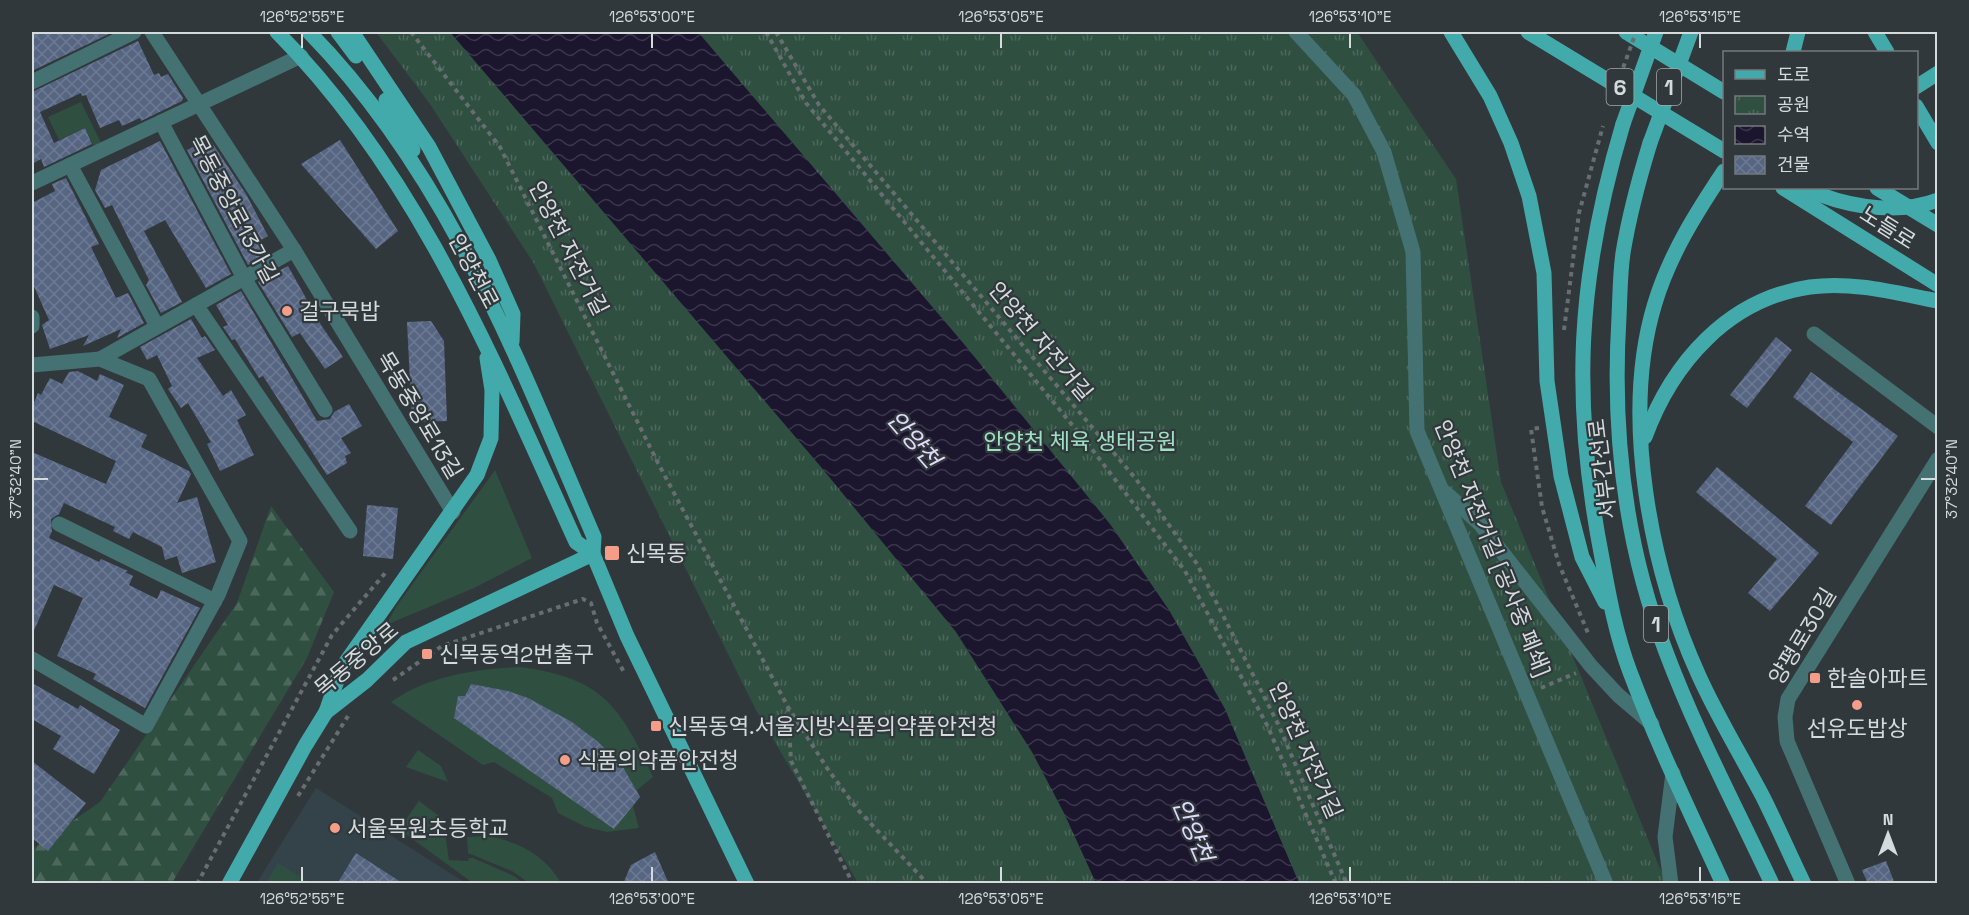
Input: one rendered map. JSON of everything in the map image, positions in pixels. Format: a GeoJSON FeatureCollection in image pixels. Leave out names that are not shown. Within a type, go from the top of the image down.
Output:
{"type":"FeatureCollection","features":[{"type":"Feature","properties":{"kind":"main road","name":"안양천로"},"geometry":{"type":"LineString","coordinates":[[277,32],[301,56],[376,152],[425,228],[484,340],[576,542],[593,554]]}},
{"type":"Feature","properties":{"kind":"main road","name":"안양천로"},"geometry":{"type":"LineString","coordinates":[[309,32],[368,96],[419,171],[492,301],[594,537],[593,554],[627,636],[747,884]]}},
{"type":"Feature","properties":{"kind":"main road"},"geometry":{"type":"LineString","coordinates":[[338,32],[369,72],[399,121],[410,141],[419,171]]}},
{"type":"Feature","properties":{"kind":"main road"},"geometry":{"type":"LineString","coordinates":[[352,32],[429,147],[489,260],[513,314],[512,348]]}},
{"type":"Feature","properties":{"kind":"main road"},"geometry":{"type":"LineString","coordinates":[[1451,32],[1490,96],[1511,143],[1529,196],[1544,273],[1547,381],[1561,476],[1582,557],[1613,619]]}},
{"type":"Feature","properties":{"kind":"main road","name":"6"},"geometry":{"type":"LineString","coordinates":[[1528,32],[1720,147]]}},
{"type":"Feature","properties":{"kind":"main road","name":"6"},"geometry":{"type":"LineString","coordinates":[[1626,32],[1723,91]]}},
{"type":"Feature","properties":{"kind":"main road","name":"서부간선로"},"geometry":{"type":"LineString","coordinates":[[1656,32],[1623,124],[1609,172],[1592,252],[1582,362],[1587,476],[1613,619],[1630,672],[1723,884]]}},
{"type":"Feature","properties":{"kind":"main road","name":"서부간선로"},"geometry":{"type":"LineString","coordinates":[[1691,32],[1650,143],[1623,255],[1617,384],[1620,455],[1626,501],[1643,580],[1665,650],[1685,701],[1773,884]]}},
{"type":"Feature","properties":{"kind":"main road"},"geometry":{"type":"LineString","coordinates":[[1793,51],[1798,32]]}},
{"type":"Feature","properties":{"kind":"main road"},"geometry":{"type":"LineString","coordinates":[[1875,32],[1886,51]]}},
{"type":"Feature","properties":{"kind":"main road"},"geometry":{"type":"LineString","coordinates":[[1691,71],[1723,83]]}},
{"type":"Feature","properties":{"kind":"main road"},"geometry":{"type":"LineString","coordinates":[[1918,86],[1938,73]]}},
{"type":"Feature","properties":{"kind":"main road"},"geometry":{"type":"LineString","coordinates":[[1918,108],[1938,143]]}},
{"type":"Feature","properties":{"kind":"main road"},"geometry":{"type":"LineString","coordinates":[[1723,174],[1676,248],[1652,314],[1642,376],[1642,443],[1657,545],[1683,634],[1716,711],[1763,798],[1804,884]]}},
{"type":"Feature","properties":{"kind":"main road","name":"노들로"},"geometry":{"type":"LineString","coordinates":[[1785,189],[1938,285]]}},
{"type":"Feature","properties":{"kind":"main road"},"geometry":{"type":"LineString","coordinates":[[1807,189],[1838,201],[1881,207],[1915,206],[1938,200]]}},
{"type":"Feature","properties":{"kind":"main road","name":"노들로"},"geometry":{"type":"LineString","coordinates":[[1879,189],[1938,225]]}},
{"type":"Feature","properties":{"kind":"main road"},"geometry":{"type":"LineString","coordinates":[[1642,443],[1662,396],[1680,366],[1700,344],[1726,322],[1754,304],[1781,294],[1811,287],[1874,288],[1938,302]]}},
{"type":"Feature","properties":{"kind":"main road"},"geometry":{"type":"LineString","coordinates":[[326,712],[341,669],[477,476],[491,438],[492,390],[484,340]]}},
{"type":"Feature","properties":{"kind":"main road","name":"목동중앙로"},"geometry":{"type":"LineString","coordinates":[[229,884],[326,712],[368,680],[406,642],[593,554]]}},
{"type":"Feature","properties":{"kind":"street"},"geometry":{"type":"LineString","coordinates":[[32,82],[134,32]]}},
{"type":"Feature","properties":{"kind":"street","name":"목동중앙로13길"},"geometry":{"type":"LineString","coordinates":[[152,32],[294,250],[453,512]]}},
{"type":"Feature","properties":{"kind":"street","name":"안양천 자전거길 [공사중 폐쇄]"},"geometry":{"type":"LineString","coordinates":[[1296,32],[1354,95],[1384,152],[1413,252],[1417,431],[1606,884]]}},
{"type":"Feature","properties":{"kind":"street","name":"목동중앙로13가길"},"geometry":{"type":"LineString","coordinates":[[32,183],[301,56]]}},
{"type":"Feature","properties":{"kind":"street","name":"목동중앙로13가길"},"geometry":{"type":"LineString","coordinates":[[161,122],[244,278],[325,410]]}},
{"type":"Feature","properties":{"kind":"street"},"geometry":{"type":"LineString","coordinates":[[70,165],[157,326]]}},
{"type":"Feature","properties":{"kind":"street"},"geometry":{"type":"LineString","coordinates":[[32,365],[100,358],[294,250]]}},
{"type":"Feature","properties":{"kind":"street"},"geometry":{"type":"LineString","coordinates":[[196,304],[350,531]]}},
{"type":"Feature","properties":{"kind":"street"},"geometry":{"type":"LineString","coordinates":[[32,317],[32,326]]}},
{"type":"Feature","properties":{"kind":"street"},"geometry":{"type":"LineString","coordinates":[[1814,334],[1938,427]]}},
{"type":"Feature","properties":{"kind":"street"},"geometry":{"type":"LineString","coordinates":[[32,658],[146,726],[215,601],[240,542],[149,379],[100,358]]}},
{"type":"Feature","properties":{"kind":"street","name":"양평로30길"},"geometry":{"type":"LineString","coordinates":[[1848,884],[1787,741],[1785,717],[1788,699],[1938,459]]}},
{"type":"Feature","properties":{"kind":"street"},"geometry":{"type":"LineString","coordinates":[[1441,489],[1480,524],[1591,666],[1618,695],[1652,724]]}},
{"type":"Feature","properties":{"kind":"street"},"geometry":{"type":"LineString","coordinates":[[59,524],[215,601]]}},
{"type":"Feature","properties":{"kind":"street"},"geometry":{"type":"LineString","coordinates":[[1671,884],[1665,837],[1673,773]]}},
{"type":"Feature","properties":{"kind":"path","name":"안양천 자전거길"},"geometry":{"type":"LineString","coordinates":[[411,32],[500,147],[663,473],[788,707],[827,768],[857,809],[928,884]]}},
{"type":"Feature","properties":{"kind":"path"},"geometry":{"type":"LineString","coordinates":[[766,32],[806,103],[1088,444],[1185,571],[1268,727],[1335,884]]}},
{"type":"Feature","properties":{"kind":"path","name":"안양천 자전거길"},"geometry":{"type":"LineString","coordinates":[[777,32],[819,105],[1136,479],[1197,564],[1278,724],[1347,884]]}},
{"type":"Feature","properties":{"kind":"path"},"geometry":{"type":"LineString","coordinates":[[1614,95],[1636,32]]}},
{"type":"Feature","properties":{"kind":"path"},"geometry":{"type":"LineString","coordinates":[[1531,429],[1542,507],[1559,564],[1590,638]]}},
{"type":"Feature","properties":{"kind":"path"},"geometry":{"type":"LineString","coordinates":[[197,884],[332,635],[394,564]]}},
{"type":"Feature","properties":{"kind":"path"},"geometry":{"type":"LineString","coordinates":[[383,687],[442,646],[583,599],[591,603],[597,623]]}},
{"type":"Feature","properties":{"kind":"path"},"geometry":{"type":"LineString","coordinates":[[1527,694],[1591,666]]}},
{"type":"Feature","properties":{"kind":"path"},"geometry":{"type":"LineString","coordinates":[[297,799],[354,707]]}},
{"type":"Feature","properties":{"kind":"path"},"geometry":{"type":"LineString","coordinates":[[788,707],[791,761],[853,884]]}},
{"type":"Feature","properties":{"kind":"shaded area","name":"서울목원초등학교"},"geometry":{"type":"Polygon","coordinates":[[[316,788],[442,868],[466,883],[256,884],[316,788]]]}},
{"type":"Feature","properties":{"kind":"green space","name":"안양천 체육 생태공원"},"geometry":{"type":"Polygon","coordinates":[[[376,32],[1357,32],[1456,179],[1501,482],[1666,883],[858,883],[756,710],[533,262],[430,104],[376,32]]]}},
{"type":"Feature","properties":{"kind":"green space"},"geometry":{"type":"Polygon","coordinates":[[[81,102],[101,143],[94,147],[85,128],[59,140],[48,117],[81,102]]]}},
{"type":"Feature","properties":{"kind":"green space"},"geometry":{"type":"Polygon","coordinates":[[[495,470],[532,558],[474,588],[386,625],[396,607],[495,470]]]}},
{"type":"Feature","properties":{"kind":"green space"},"geometry":{"type":"Polygon","coordinates":[[[271,506],[334,592],[307,658],[172,883],[32,884],[32,849],[100,802],[237,603],[271,506]]]}},
{"type":"Feature","properties":{"kind":"green space"},"geometry":{"type":"Polygon","coordinates":[[[520,667],[571,679],[605,699],[618,713],[630,731],[653,777],[637,790],[640,797],[633,806],[639,828],[607,832],[586,827],[558,813],[552,798],[494,762],[483,765],[391,702],[405,693],[436,680],[470,672],[520,667]]]}},
{"type":"Feature","properties":{"kind":"green space"},"geometry":{"type":"Polygon","coordinates":[[[418,750],[441,766],[448,782],[406,767],[418,750]]]}},
{"type":"Feature","properties":{"kind":"green space"},"geometry":{"type":"Polygon","coordinates":[[[419,801],[443,819],[449,860],[468,861],[469,858],[473,858],[514,876],[523,883],[473,883],[404,833],[406,828],[402,825],[419,801]]]}},
{"type":"Feature","properties":{"kind":"green space"},"geometry":{"type":"Polygon","coordinates":[[[488,836],[530,851],[555,873],[561,883],[529,883],[512,871],[468,853],[467,837],[488,836]]]}},
{"type":"Feature","properties":{"kind":"green space"},"geometry":{"type":"Polygon","coordinates":[[[278,863],[311,883],[266,883],[278,863]]]}},
{"type":"Feature","properties":{"kind":"water","name":"안양천"},"geometry":{"type":"Polygon","coordinates":[[[450,32],[698,32],[964,344],[1110,524],[1169,610],[1225,709],[1299,883],[1096,883],[1064,813],[1032,752],[956,632],[821,467],[450,32]]]}},
{"type":"Feature","properties":{"kind":"building"},"geometry":{"type":"Polygon","coordinates":[[[32,32],[113,32],[32,71],[32,32]]]}},
{"type":"Feature","properties":{"kind":"building"},"geometry":{"type":"Polygon","coordinates":[[[138,41],[154,75],[159,73],[161,77],[168,74],[183,98],[182,101],[141,121],[140,118],[122,126],[119,120],[100,128],[86,95],[82,96],[81,93],[40,112],[54,143],[85,128],[92,144],[44,167],[41,159],[32,164],[32,92],[138,41]]]}},
{"type":"Feature","properties":{"kind":"building"},"geometry":{"type":"Polygon","coordinates":[[[209,138],[246,194],[268,236],[261,240],[268,253],[248,265],[187,150],[209,138]]]}},
{"type":"Feature","properties":{"kind":"building"},"geometry":{"type":"Polygon","coordinates":[[[340,140],[398,231],[376,249],[301,164],[340,140]]]}},
{"type":"Feature","properties":{"kind":"building"},"geometry":{"type":"Polygon","coordinates":[[[160,141],[231,274],[206,288],[165,220],[144,231],[182,302],[161,313],[146,285],[149,280],[112,205],[105,208],[95,190],[101,170],[160,141]]]}},
{"type":"Feature","properties":{"kind":"building"},"geometry":{"type":"Polygon","coordinates":[[[66,178],[99,244],[91,247],[116,298],[128,293],[144,323],[117,338],[121,329],[83,346],[89,335],[50,349],[42,325],[49,320],[32,282],[32,203],[55,191],[52,184],[66,178]]]}},
{"type":"Feature","properties":{"kind":"building"},"geometry":{"type":"Polygon","coordinates":[[[288,266],[321,325],[343,357],[325,369],[300,333],[292,337],[258,282],[288,266]]]}},
{"type":"Feature","properties":{"kind":"building"},"geometry":{"type":"Polygon","coordinates":[[[241,291],[317,421],[330,419],[334,412],[349,404],[362,426],[341,438],[351,453],[345,456],[347,463],[327,475],[263,376],[259,378],[235,339],[232,340],[223,327],[228,325],[216,305],[241,291]]]}},
{"type":"Feature","properties":{"kind":"building"},"geometry":{"type":"Polygon","coordinates":[[[191,319],[202,338],[205,336],[215,350],[197,358],[223,396],[231,390],[246,415],[237,420],[254,455],[220,471],[207,444],[211,442],[188,403],[181,408],[168,389],[172,386],[157,355],[147,360],[140,347],[191,319]]]}},
{"type":"Feature","properties":{"kind":"building"},"geometry":{"type":"Polygon","coordinates":[[[431,321],[444,341],[447,421],[412,422],[407,322],[431,321]]]}},
{"type":"Feature","properties":{"kind":"building"},"geometry":{"type":"Polygon","coordinates":[[[1776,337],[1792,350],[1747,408],[1730,395],[1776,337]]]}},
{"type":"Feature","properties":{"kind":"building"},"geometry":{"type":"Polygon","coordinates":[[[78,371],[97,381],[100,374],[124,385],[109,417],[147,435],[141,447],[189,471],[191,474],[177,503],[197,497],[216,562],[182,573],[177,556],[165,560],[162,547],[133,532],[129,539],[113,531],[115,527],[64,503],[59,514],[51,519],[52,531],[49,538],[99,562],[101,559],[128,571],[125,572],[133,576],[129,585],[157,599],[161,590],[200,608],[145,708],[93,679],[96,674],[57,656],[83,598],[54,585],[32,635],[32,452],[106,484],[116,461],[32,421],[32,407],[38,393],[41,395],[50,378],[62,384],[69,372],[78,371]]]}},
{"type":"Feature","properties":{"kind":"building"},"geometry":{"type":"Polygon","coordinates":[[[1811,372],[1898,436],[1831,525],[1805,506],[1853,442],[1793,397],[1811,372]]]}},
{"type":"Feature","properties":{"kind":"building"},"geometry":{"type":"Polygon","coordinates":[[[1717,467],[1819,553],[1770,611],[1748,593],[1777,559],[1696,492],[1717,467]]]}},
{"type":"Feature","properties":{"kind":"building"},"geometry":{"type":"Polygon","coordinates":[[[367,505],[398,508],[393,559],[363,556],[367,505]]]}},
{"type":"Feature","properties":{"kind":"building"},"geometry":{"type":"Polygon","coordinates":[[[32,683],[78,709],[80,705],[120,730],[94,774],[53,749],[61,736],[32,719],[32,683]]]}},
{"type":"Feature","properties":{"kind":"building","name":"식품의약품안전청"},"geometry":{"type":"Polygon","coordinates":[[[471,684],[508,691],[528,698],[572,722],[597,741],[623,767],[640,797],[614,829],[454,718],[458,696],[465,696],[471,684]]]}},
{"type":"Feature","properties":{"kind":"building"},"geometry":{"type":"Polygon","coordinates":[[[32,761],[86,803],[48,851],[32,838],[32,761]]]}},
{"type":"Feature","properties":{"kind":"building"},"geometry":{"type":"Polygon","coordinates":[[[655,852],[669,884],[623,884],[631,865],[655,852]]]}},
{"type":"Feature","properties":{"kind":"building"},"geometry":{"type":"Polygon","coordinates":[[[356,853],[404,884],[337,884],[356,853]]]}},
{"type":"Feature","properties":{"kind":"building"},"geometry":{"type":"Polygon","coordinates":[[[1886,861],[1895,884],[1868,884],[1862,870],[1886,861]]]}},
{"type":"Feature","properties":{"kind":"place","name":"걸구묵밥"},"geometry":{"type":"Point","coordinates":[287,311]}},
{"type":"Feature","properties":{"kind":"place","name":"신목동"},"geometry":{"type":"Point","coordinates":[612,553]}},
{"type":"Feature","properties":{"kind":"place","name":"신목동역2번출구"},"geometry":{"type":"Point","coordinates":[427,654]}},
{"type":"Feature","properties":{"kind":"place","name":"한솔아파트"},"geometry":{"type":"Point","coordinates":[1815,678]}},
{"type":"Feature","properties":{"kind":"place","name":"선유도밥상"},"geometry":{"type":"Point","coordinates":[1857,705]}},
{"type":"Feature","properties":{"kind":"place","name":"신목동역.서울지방식품의약품안전청"},"geometry":{"type":"Point","coordinates":[656,726]}},
{"type":"Feature","properties":{"kind":"place","name":"식품의약품안전청"},"geometry":{"type":"Point","coordinates":[565,760]}},
{"type":"Feature","properties":{"kind":"place","name":"서울목원초등학교"},"geometry":{"type":"Point","coordinates":[335,828]}}]}
